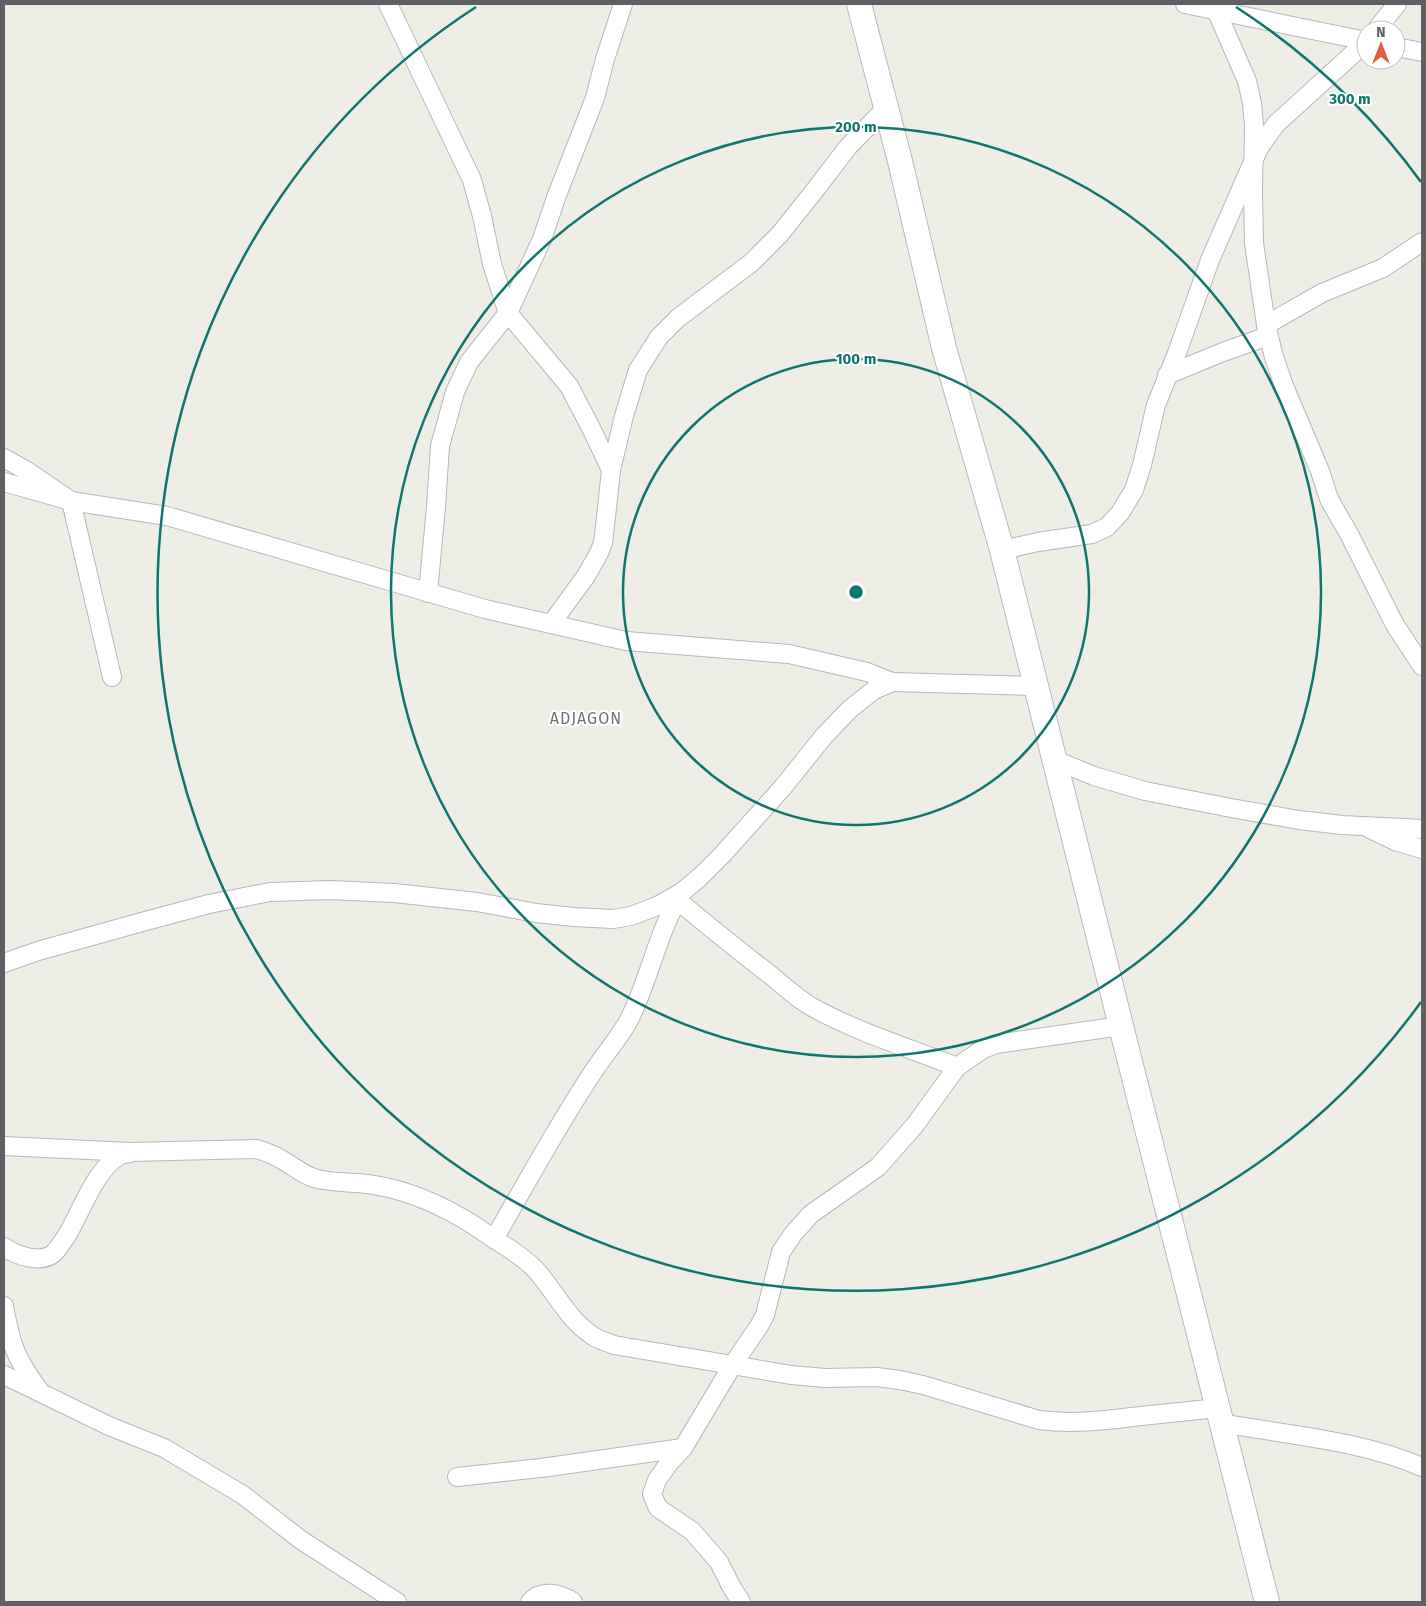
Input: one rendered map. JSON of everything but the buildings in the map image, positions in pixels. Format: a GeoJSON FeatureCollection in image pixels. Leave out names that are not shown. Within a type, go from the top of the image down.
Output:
{"type":"FeatureCollection","features":[{"type":"Feature","properties":{"kind":"street"},"geometry":{"type":"LineString","coordinates":[[388,4],[472,180],[492,264],[508,312],[569,386],[611,470]]}},
{"type":"Feature","properties":{"kind":"street"},"geometry":{"type":"LineString","coordinates":[[428,593],[440,446],[455,392],[469,362],[508,312],[542,239],[595,98],[623,4]]}},
{"type":"Feature","properties":{"kind":"street"},"geometry":{"type":"LineString","coordinates":[[858,4],[886,108],[944,348],[1002,550],[1120,1026],[1267,1602]]}},
{"type":"Feature","properties":{"kind":"street"},"geometry":{"type":"LineString","coordinates":[[1185,4],[1356,40]]}},
{"type":"Feature","properties":{"kind":"street"},"geometry":{"type":"LineString","coordinates":[[1384,20],[1396,4]]}},
{"type":"Feature","properties":{"kind":"street"},"geometry":{"type":"LineString","coordinates":[[1216,10],[1250,92],[1254,126],[1254,242],[1267,331],[1284,386],[1310,445],[1329,499],[1395,625],[1422,666]]}},
{"type":"Feature","properties":{"kind":"street"},"geometry":{"type":"LineString","coordinates":[[1406,49],[1422,52]]}},
{"type":"Feature","properties":{"kind":"street"},"geometry":{"type":"LineString","coordinates":[[1002,550],[1038,542],[1092,534],[1107,527],[1120,513],[1134,490],[1156,405],[1177,353],[1210,260],[1266,136],[1276,124],[1356,51]]}},
{"type":"Feature","properties":{"kind":"street"},"geometry":{"type":"LineString","coordinates":[[552,624],[586,576],[599,553],[604,535],[611,470],[624,416],[638,370],[659,337],[678,318],[751,263],[780,234],[848,146],[886,108]]}},
{"type":"Feature","properties":{"kind":"street"},"geometry":{"type":"LineString","coordinates":[[1167,375],[1223,352],[1267,331],[1322,293],[1383,268],[1422,242]]}},
{"type":"Feature","properties":{"kind":"street"},"geometry":{"type":"LineString","coordinates":[[4,458],[71,501],[112,677]]}},
{"type":"Feature","properties":{"kind":"street"},"geometry":{"type":"LineString","coordinates":[[4,482],[71,501],[167,516],[485,609],[626,641],[789,654],[867,672],[892,682],[1036,686]]}},
{"type":"Feature","properties":{"kind":"street"},"geometry":{"type":"LineString","coordinates":[[4,963],[38,951],[209,904],[270,892],[330,890],[394,893],[477,902],[536,913],[613,919],[631,916],[680,896],[722,856],[824,736],[850,709],[868,694],[892,682]]}},
{"type":"Feature","properties":{"kind":"street"},"geometry":{"type":"LineString","coordinates":[[1055,760],[1094,776],[1145,791],[1299,820],[1422,829]]}},
{"type":"Feature","properties":{"kind":"street"},"geometry":{"type":"LineString","coordinates":[[1362,826],[1395,841],[1422,849]]}},
{"type":"Feature","properties":{"kind":"street"},"geometry":{"type":"LineString","coordinates":[[680,896],[722,938],[810,1006],[848,1024],[957,1066]]}},
{"type":"Feature","properties":{"kind":"street"},"geometry":{"type":"LineString","coordinates":[[494,1239],[591,1074],[629,1019],[656,947],[680,896]]}},
{"type":"Feature","properties":{"kind":"street"},"geometry":{"type":"LineString","coordinates":[[742,1602],[731,1586],[719,1562],[692,1531],[658,1508],[652,1494],[657,1480],[683,1448],[765,1315],[781,1252],[793,1234],[811,1214],[878,1167],[915,1126],[957,1066],[983,1049],[996,1044],[1120,1026]]}},
{"type":"Feature","properties":{"kind":"street"},"geometry":{"type":"LineString","coordinates":[[4,1146],[130,1152],[256,1149],[271,1154],[313,1178],[374,1185],[419,1196],[473,1224],[516,1253],[534,1269],[578,1325],[594,1337],[614,1345],[791,1375],[826,1378],[877,1377],[900,1380],[923,1385],[1032,1418],[1052,1421],[1095,1421],[1219,1415],[1396,1456],[1422,1467]]}},
{"type":"Feature","properties":{"kind":"street"},"geometry":{"type":"LineString","coordinates":[[4,1247],[24,1257],[38,1258],[53,1254],[70,1231],[86,1198],[99,1177],[118,1156],[130,1152]]}},
{"type":"Feature","properties":{"kind":"street"},"geometry":{"type":"LineString","coordinates":[[4,1306],[10,1340],[14,1351],[24,1371],[40,1392]]}},
{"type":"Feature","properties":{"kind":"street"},"geometry":{"type":"LineString","coordinates":[[4,1375],[109,1426],[164,1448],[242,1495],[301,1540],[397,1602]]}},
{"type":"Feature","properties":{"kind":"street"},"geometry":{"type":"LineString","coordinates":[[457,1477],[542,1468],[683,1448]]}},
{"type":"Feature","properties":{"kind":"street"},"geometry":{"type":"LineString","coordinates":[[530,1602],[538,1595],[547,1593],[559,1595],[573,1602]]}},
{"type":"Feature","properties":{"kind":"district","name":"ADJAGON"},"geometry":{"type":"Point","coordinates":[586,718]}}]}
